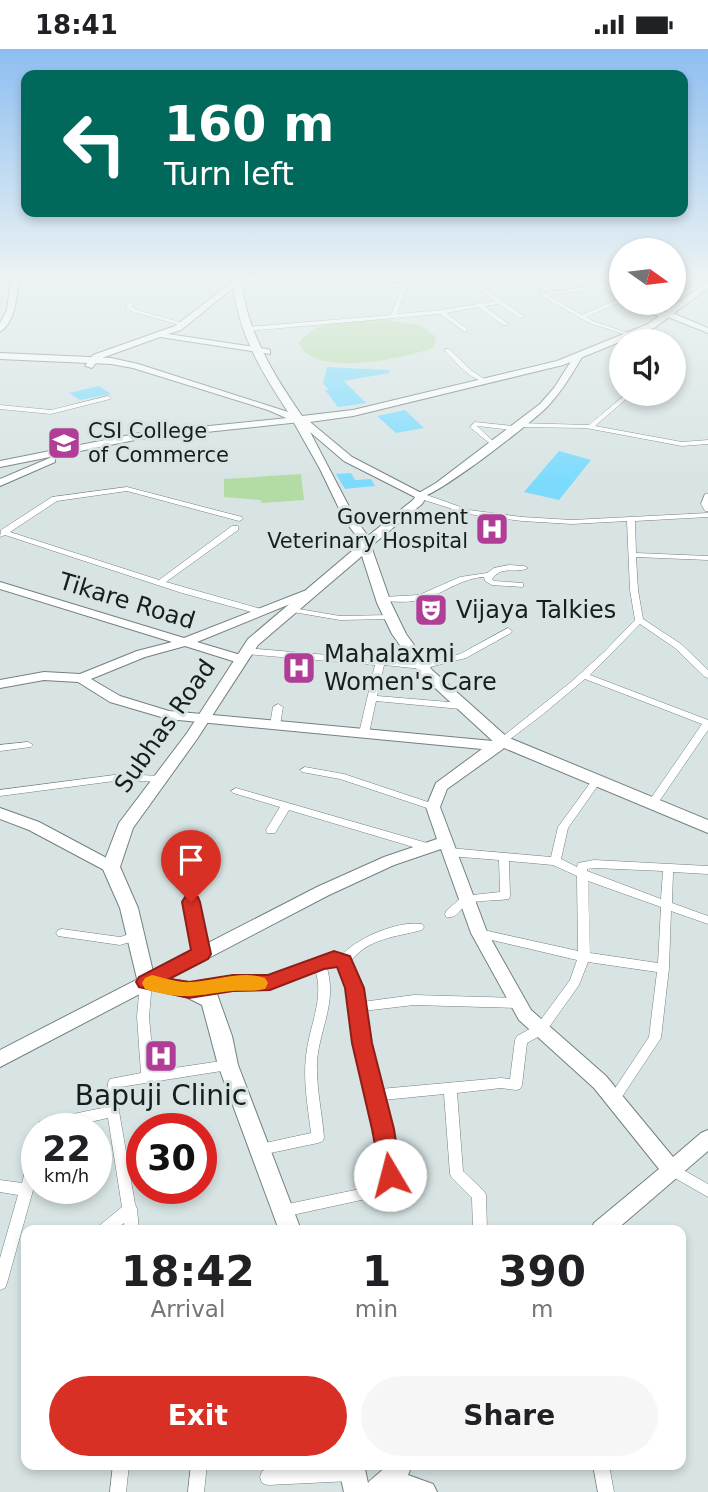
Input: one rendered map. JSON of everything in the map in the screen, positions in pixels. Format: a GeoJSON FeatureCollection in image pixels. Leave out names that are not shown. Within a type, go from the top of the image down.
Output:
{"type":"FeatureCollection","features":[{"type":"Feature","properties":{"kind":"main road"},"geometry":{"type":"LineString","coordinates":[[260,347],[294,419],[326,469],[351,521],[366,544],[383,599],[399,633],[422,666],[500,744],[708,827]]}},
{"type":"Feature","properties":{"kind":"main road"},"geometry":{"type":"LineString","coordinates":[[0,356],[91,363],[250,411],[294,419],[353,413],[578,357],[598,347]]}},
{"type":"Feature","properties":{"kind":"main road"},"geometry":{"type":"LineString","coordinates":[[0,363],[91,363]]}},
{"type":"Feature","properties":{"kind":"main road"},"geometry":{"type":"LineString","coordinates":[[294,419],[348,459],[421,496]]}},
{"type":"Feature","properties":{"kind":"main road"},"geometry":{"type":"LineString","coordinates":[[326,469],[335,462],[348,459]]}},
{"type":"Feature","properties":{"kind":"main road","name":"Subhas Road"},"geometry":{"type":"LineString","coordinates":[[111,867],[125,827],[204,718],[243,655],[290,609],[418,502],[421,496]]}},
{"type":"Feature","properties":{"kind":"main road"},"geometry":{"type":"LineString","coordinates":[[111,867],[118,879],[136,936],[146,982],[189,990],[210,1000],[228,1065],[287,1221]]}},
{"type":"Feature","properties":{"kind":"street"},"geometry":{"type":"LineString","coordinates":[[91,363],[133,347]]}},
{"type":"Feature","properties":{"kind":"street"},"geometry":{"type":"LineString","coordinates":[[238,347],[262,351]]}},
{"type":"Feature","properties":{"kind":"street"},"geometry":{"type":"LineString","coordinates":[[447,349],[470,372],[484,381]]}},
{"type":"Feature","properties":{"kind":"street"},"geometry":{"type":"LineString","coordinates":[[421,496],[440,485],[543,405],[558,389],[578,357]]}},
{"type":"Feature","properties":{"kind":"street"},"geometry":{"type":"LineString","coordinates":[[0,407],[51,412],[108,398]]}},
{"type":"Feature","properties":{"kind":"street"},"geometry":{"type":"LineString","coordinates":[[590,427],[615,406]]}},
{"type":"Feature","properties":{"kind":"street"},"geometry":{"type":"LineString","coordinates":[[0,464],[140,436],[294,419]]}},
{"type":"Feature","properties":{"kind":"street"},"geometry":{"type":"LineString","coordinates":[[493,444],[473,427],[475,424],[590,427],[681,444],[708,442]]}},
{"type":"Feature","properties":{"kind":"street"},"geometry":{"type":"LineString","coordinates":[[0,483],[79,448]]}},
{"type":"Feature","properties":{"kind":"street"},"geometry":{"type":"LineString","coordinates":[[2,533],[55,499],[127,489],[239,519]]}},
{"type":"Feature","properties":{"kind":"street"},"geometry":{"type":"LineString","coordinates":[[421,496],[468,512],[522,519],[572,522],[708,515]]}},
{"type":"Feature","properties":{"kind":"street"},"geometry":{"type":"LineString","coordinates":[[708,496],[705,504],[708,509]]}},
{"type":"Feature","properties":{"kind":"street"},"geometry":{"type":"LineString","coordinates":[[631,520],[634,590],[639,620],[678,646],[708,675]]}},
{"type":"Feature","properties":{"kind":"street"},"geometry":{"type":"LineString","coordinates":[[160,583],[234,528]]}},
{"type":"Feature","properties":{"kind":"street"},"geometry":{"type":"LineString","coordinates":[[2,533],[258,611]]}},
{"type":"Feature","properties":{"kind":"street"},"geometry":{"type":"LineString","coordinates":[[633,555],[708,558]]}},
{"type":"Feature","properties":{"kind":"street"},"geometry":{"type":"LineString","coordinates":[[383,599],[426,596],[458,578],[471,574],[488,575],[495,568],[503,567],[524,568]]}},
{"type":"Feature","properties":{"kind":"street"},"geometry":{"type":"LineString","coordinates":[[488,575],[492,583],[520,585]]}},
{"type":"Feature","properties":{"kind":"street","name":"Tikare Road"},"geometry":{"type":"LineString","coordinates":[[0,585],[185,642],[243,655]]}},
{"type":"Feature","properties":{"kind":"street"},"geometry":{"type":"LineString","coordinates":[[0,684],[44,676],[81,678],[141,654],[185,642],[308,593]]}},
{"type":"Feature","properties":{"kind":"street"},"geometry":{"type":"LineString","coordinates":[[290,609],[340,618],[391,617]]}},
{"type":"Feature","properties":{"kind":"street"},"geometry":{"type":"LineString","coordinates":[[639,620],[586,676],[500,744],[441,786],[433,807],[442,847],[467,899],[479,933],[525,1015],[600,1082],[671,1169],[708,1191]]}},
{"type":"Feature","properties":{"kind":"street"},"geometry":{"type":"LineString","coordinates":[[243,655],[422,666],[463,656],[508,631]]}},
{"type":"Feature","properties":{"kind":"street"},"geometry":{"type":"LineString","coordinates":[[364,733],[380,663]]}},
{"type":"Feature","properties":{"kind":"street"},"geometry":{"type":"LineString","coordinates":[[586,676],[708,723],[652,804]]}},
{"type":"Feature","properties":{"kind":"street"},"geometry":{"type":"LineString","coordinates":[[81,678],[115,699],[168,715],[500,744]]}},
{"type":"Feature","properties":{"kind":"street"},"geometry":{"type":"LineString","coordinates":[[372,698],[461,706]]}},
{"type":"Feature","properties":{"kind":"street"},"geometry":{"type":"LineString","coordinates":[[275,725],[278,707]]}},
{"type":"Feature","properties":{"kind":"street"},"geometry":{"type":"LineString","coordinates":[[0,748],[27,745]]}},
{"type":"Feature","properties":{"kind":"street"},"geometry":{"type":"LineString","coordinates":[[305,770],[341,776],[433,807]]}},
{"type":"Feature","properties":{"kind":"street"},"geometry":{"type":"LineString","coordinates":[[0,793],[122,777],[160,779]]}},
{"type":"Feature","properties":{"kind":"street"},"geometry":{"type":"LineString","coordinates":[[555,861],[563,827],[596,781]]}},
{"type":"Feature","properties":{"kind":"street"},"geometry":{"type":"LineString","coordinates":[[236,791],[442,847],[504,858],[555,861],[708,919]]}},
{"type":"Feature","properties":{"kind":"street"},"geometry":{"type":"LineString","coordinates":[[271,830],[286,806]]}},
{"type":"Feature","properties":{"kind":"street"},"geometry":{"type":"LineString","coordinates":[[0,813],[34,826],[111,867]]}},
{"type":"Feature","properties":{"kind":"street"},"geometry":{"type":"LineString","coordinates":[[1,1061],[146,982],[323,891],[389,861],[442,847]]}},
{"type":"Feature","properties":{"kind":"street"},"geometry":{"type":"LineString","coordinates":[[450,915],[467,899],[505,896],[504,858]]}},
{"type":"Feature","properties":{"kind":"street"},"geometry":{"type":"LineString","coordinates":[[374,1094],[501,1083],[516,1085],[521,1040],[541,1029],[575,982],[584,957],[582,866],[593,864],[708,870]]}},
{"type":"Feature","properties":{"kind":"street"},"geometry":{"type":"LineString","coordinates":[[614,1099],[655,1038],[663,968],[668,867]]}},
{"type":"Feature","properties":{"kind":"street"},"geometry":{"type":"LineString","coordinates":[[191,902],[201,954]]}},
{"type":"Feature","properties":{"kind":"street"},"geometry":{"type":"LineString","coordinates":[[344,961],[352,948],[396,931],[418,926]]}},
{"type":"Feature","properties":{"kind":"street"},"geometry":{"type":"LineString","coordinates":[[62,933],[120,941],[136,936]]}},
{"type":"Feature","properties":{"kind":"street"},"geometry":{"type":"LineString","coordinates":[[479,933],[584,957],[663,968]]}},
{"type":"Feature","properties":{"kind":"street"},"geometry":{"type":"LineString","coordinates":[[189,990],[233,983],[270,982],[318,963],[334,959],[344,961]]}},
{"type":"Feature","properties":{"kind":"street"},"geometry":{"type":"LineString","coordinates":[[287,1221],[384,1190],[390,1175],[383,1129],[362,1043],[354,988],[344,961]]}},
{"type":"Feature","properties":{"kind":"street"},"geometry":{"type":"LineString","coordinates":[[261,1149],[318,1137],[311,1064],[325,1001],[325,978],[318,963]]}},
{"type":"Feature","properties":{"kind":"street"},"geometry":{"type":"LineString","coordinates":[[146,982],[143,1017],[148,1078]]}},
{"type":"Feature","properties":{"kind":"street"},"geometry":{"type":"LineString","coordinates":[[357,1007],[414,1000],[518,1003]]}},
{"type":"Feature","properties":{"kind":"street"},"geometry":{"type":"LineString","coordinates":[[132,1225],[113,1111],[114,1083],[228,1065]]}},
{"type":"Feature","properties":{"kind":"street"},"geometry":{"type":"LineString","coordinates":[[450,1088],[457,1174],[479,1195],[480,1225]]}},
{"type":"Feature","properties":{"kind":"street"},"geometry":{"type":"LineString","coordinates":[[104,1113],[113,1111]]}},
{"type":"Feature","properties":{"kind":"street"},"geometry":{"type":"LineString","coordinates":[[607,1225],[708,1139]]}},
{"type":"Feature","properties":{"kind":"street"},"geometry":{"type":"LineString","coordinates":[[0,1187],[21,1189]]}},
{"type":"Feature","properties":{"kind":"street"},"geometry":{"type":"LineString","coordinates":[[0,1283],[22,1204]]}},
{"type":"Feature","properties":{"kind":"street"},"geometry":{"type":"LineString","coordinates":[[111,1225],[130,1209]]}},
{"type":"Feature","properties":{"kind":"street"},"geometry":{"type":"LineString","coordinates":[[118,1492],[120,1470]]}},
{"type":"Feature","properties":{"kind":"street"},"geometry":{"type":"LineString","coordinates":[[195,1492],[199,1470]]}},
{"type":"Feature","properties":{"kind":"street"},"geometry":{"type":"LineString","coordinates":[[602,1470],[606,1492]]}},
{"type":"Feature","properties":{"kind":"street"},"geometry":{"type":"LineString","coordinates":[[268,1477],[354,1477]]}},
{"type":"Feature","properties":{"kind":"street"},"geometry":{"type":"LineString","coordinates":[[388,1479],[425,1492]]}},
{"type":"Feature","properties":{"kind":"green space"},"geometry":{"type":"Polygon","coordinates":[[[303,347],[433,347],[361,363],[322,360],[308,354],[303,347]]]}},
{"type":"Feature","properties":{"kind":"green space"},"geometry":{"type":"Polygon","coordinates":[[[301,474],[304,500],[262,503],[260,500],[224,497],[224,479],[301,474]]]}},
{"type":"Feature","properties":{"kind":"building"},"geometry":{"type":"Polygon","coordinates":[[[327,367],[389,370],[389,373],[344,381],[366,403],[338,407],[323,383],[327,367]]]}},
{"type":"Feature","properties":{"kind":"building"},"geometry":{"type":"Polygon","coordinates":[[[99,386],[111,394],[80,400],[69,393],[99,386]]]}},
{"type":"Feature","properties":{"kind":"building"},"geometry":{"type":"Polygon","coordinates":[[[405,410],[424,428],[396,433],[377,416],[405,410]]]}},
{"type":"Feature","properties":{"kind":"building"},"geometry":{"type":"Polygon","coordinates":[[[559,451],[591,460],[559,500],[524,492],[559,451]]]}},
{"type":"Feature","properties":{"kind":"building"},"geometry":{"type":"Polygon","coordinates":[[[351,473],[355,480],[371,479],[375,486],[345,489],[336,474],[351,473]]]}},
{"type":"Feature","properties":{"kind":"slow traffic"},"geometry":{"type":"LineString","coordinates":[[152,983],[189,990],[233,983],[258,983]]}},
{"type":"Feature","properties":{"kind":"place","name":"CSI College of Commerce"},"geometry":{"type":"Point","coordinates":[64,443]}},
{"type":"Feature","properties":{"kind":"place","name":"Government Veterinary Hospital"},"geometry":{"type":"Point","coordinates":[492,529]}},
{"type":"Feature","properties":{"kind":"place","name":"Vijaya Talkies"},"geometry":{"type":"Point","coordinates":[431,610]}},
{"type":"Feature","properties":{"kind":"place","name":"Mahalaxmi Women's Care"},"geometry":{"type":"Point","coordinates":[299,668]}},
{"type":"Feature","properties":{"kind":"place","name":"Bapuji Clinic"},"geometry":{"type":"Point","coordinates":[161,1056]}},
{"type":"Feature","properties":{"kind":"route"},"geometry":{"type":"LineString","coordinates":[[191,902],[201,954],[146,982],[189,990],[233,983],[270,982],[321,962],[334,959],[344,961],[354,988],[362,1043],[383,1129],[390,1175]]}}]}
